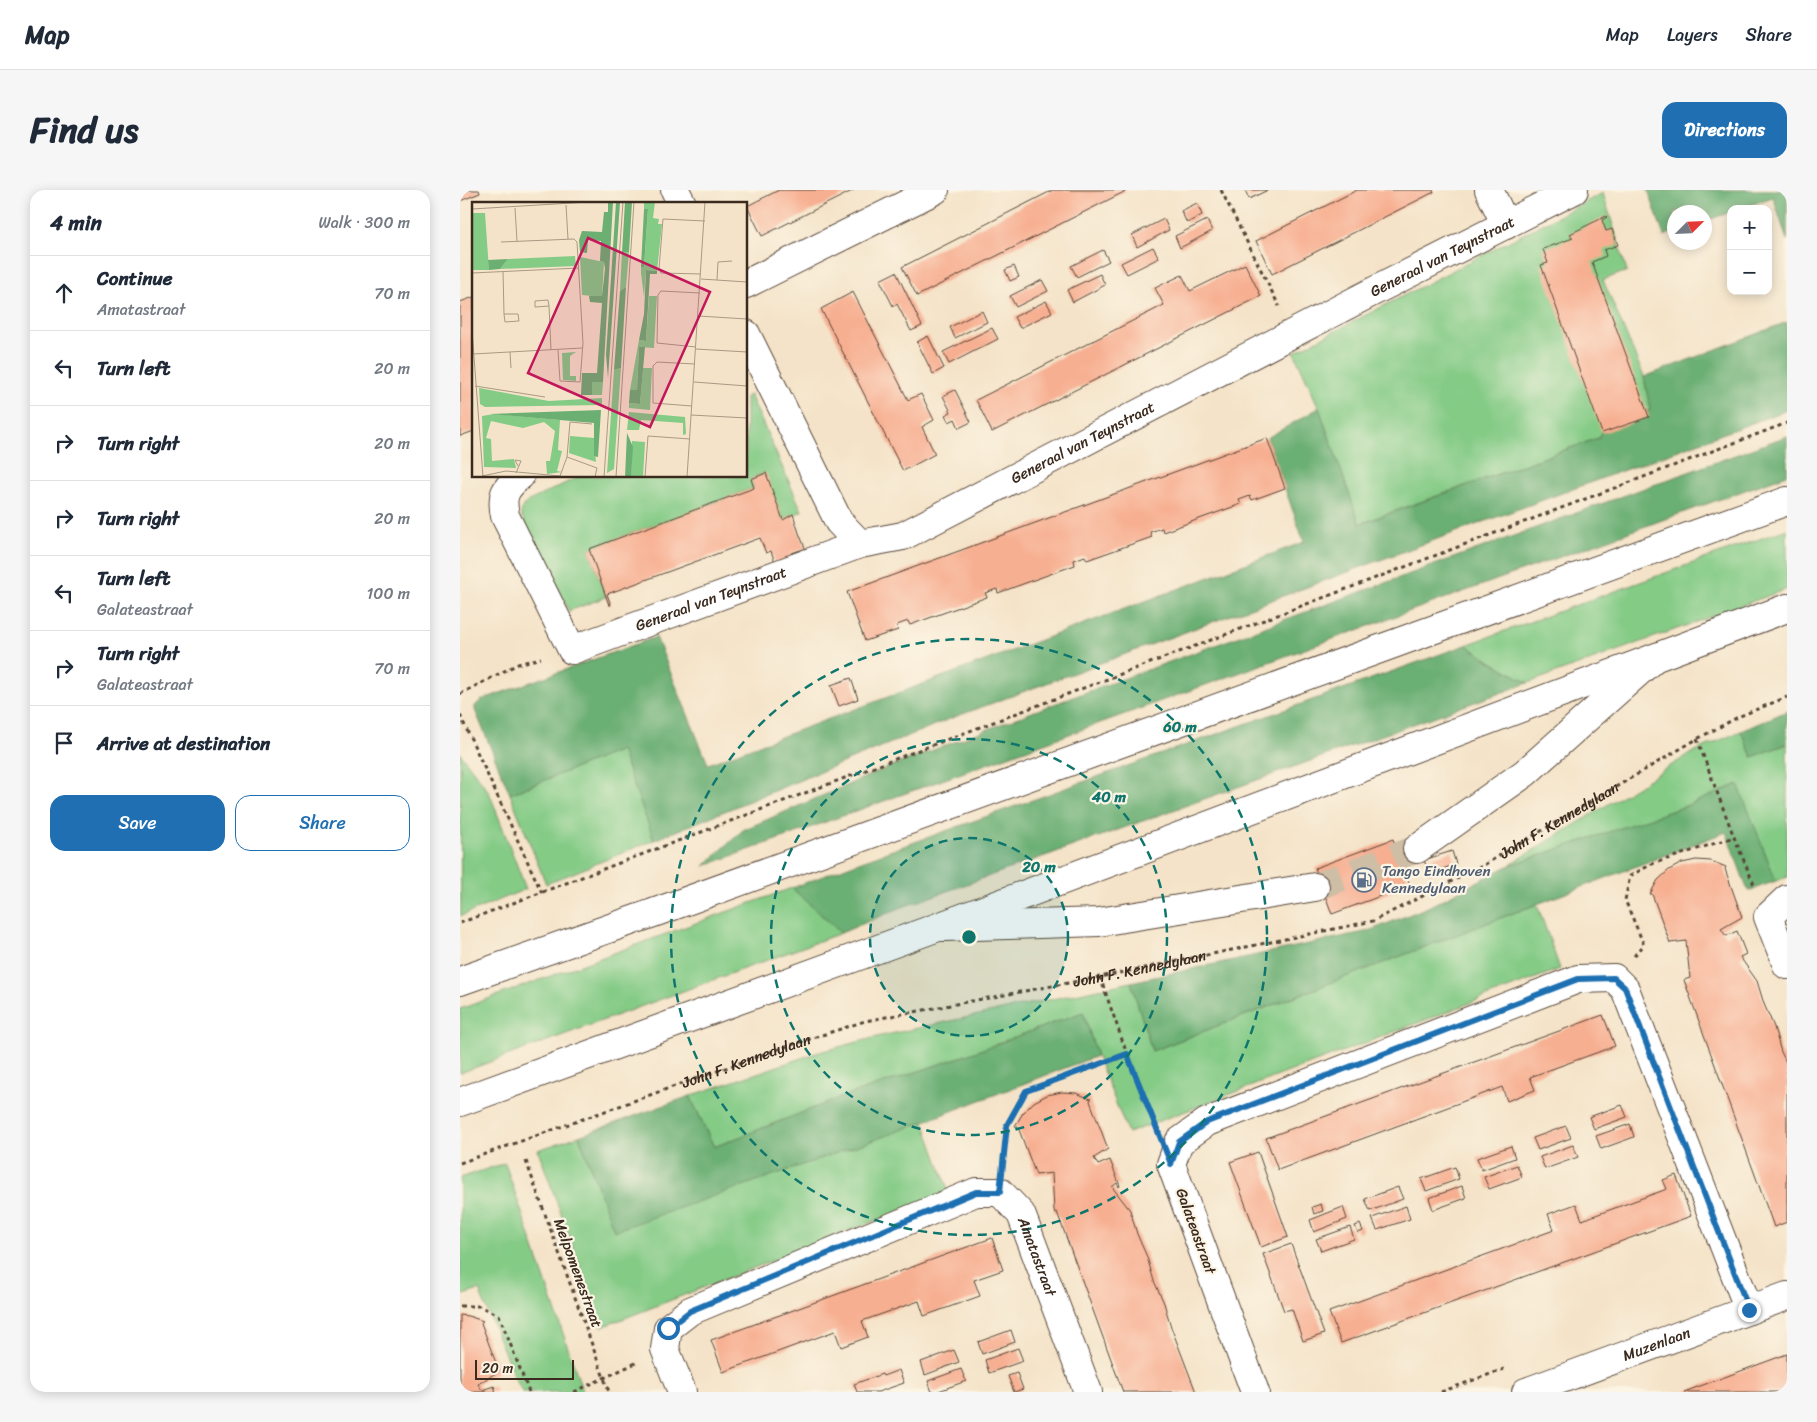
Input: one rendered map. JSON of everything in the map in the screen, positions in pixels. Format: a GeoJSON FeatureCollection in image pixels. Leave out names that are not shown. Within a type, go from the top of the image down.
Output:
{"type":"FeatureCollection","features":[{"type":"Feature","properties":{"kind":"street"},"geometry":{"type":"LineString","coordinates":[[675,190],[681,202]]}},
{"type":"Feature","properties":{"kind":"street"},"geometry":{"type":"LineString","coordinates":[[748,283],[935,190]]}},
{"type":"Feature","properties":{"kind":"street"},"geometry":{"type":"LineString","coordinates":[[1489,190],[1506,225]]}},
{"type":"Feature","properties":{"kind":"street","name":"Generaal van Teynstraat"},"geometry":{"type":"LineString","coordinates":[[572,650],[860,544],[902,536],[1574,190]]}},
{"type":"Feature","properties":{"kind":"street"},"geometry":{"type":"LineString","coordinates":[[750,351],[839,522],[860,544]]}},
{"type":"Feature","properties":{"kind":"street"},"geometry":{"type":"LineString","coordinates":[[518,478],[506,488],[502,501],[505,516],[572,650]]}},
{"type":"Feature","properties":{"kind":"street"},"geometry":{"type":"LineString","coordinates":[[460,981],[656,912],[1787,501]]}},
{"type":"Feature","properties":{"kind":"street"},"geometry":{"type":"LineString","coordinates":[[460,1102],[938,927],[1787,608]]}},
{"type":"Feature","properties":{"kind":"street"},"geometry":{"type":"LineString","coordinates":[[1417,849],[1524,773],[1658,655]]}},
{"type":"Feature","properties":{"kind":"street"},"geometry":{"type":"LineString","coordinates":[[938,927],[1099,922],[1315,887]]}},
{"type":"Feature","properties":{"kind":"street"},"geometry":{"type":"LineString","coordinates":[[1787,899],[1768,917],[1787,965]]}},
{"type":"Feature","properties":{"kind":"street"},"geometry":{"type":"LineString","coordinates":[[1171,1164],[1179,1142],[1207,1122],[1578,979],[1614,978],[1625,988],[1749,1310]]}},
{"type":"Feature","properties":{"kind":"street","name":"Galateastraat"},"geometry":{"type":"LineString","coordinates":[[1171,1164],[1255,1392]]}},
{"type":"Feature","properties":{"kind":"street"},"geometry":{"type":"LineString","coordinates":[[682,1392],[665,1349],[668,1328],[690,1311],[976,1192],[1000,1192]]}},
{"type":"Feature","properties":{"kind":"street","name":"Amatastraat"},"geometry":{"type":"LineString","coordinates":[[1000,1192],[1021,1214],[1088,1392]]}},
{"type":"Feature","properties":{"kind":"street","name":"Muzenlaan"},"geometry":{"type":"LineString","coordinates":[[1543,1389],[1787,1296]]}},
{"type":"Feature","properties":{"kind":"path"},"geometry":{"type":"LineString","coordinates":[[1221,190],[1292,334]]}},
{"type":"Feature","properties":{"kind":"path"},"geometry":{"type":"LineString","coordinates":[[460,923],[1787,423]]}},
{"type":"Feature","properties":{"kind":"path"},"geometry":{"type":"LineString","coordinates":[[460,694],[518,664],[572,650]]}},
{"type":"Feature","properties":{"kind":"path","name":"John F. Kennedylaan"},"geometry":{"type":"LineString","coordinates":[[460,1163],[773,1051],[866,1021],[1100,977],[1373,921],[1482,866],[1697,738],[1740,716],[1787,697]]}},
{"type":"Feature","properties":{"kind":"path"},"geometry":{"type":"LineString","coordinates":[[460,715],[542,893]]}},
{"type":"Feature","properties":{"kind":"path"},"geometry":{"type":"LineString","coordinates":[[1697,738],[1734,837],[1768,917]]}},
{"type":"Feature","properties":{"kind":"path"},"geometry":{"type":"LineString","coordinates":[[1614,978],[1644,945],[1625,900],[1630,876],[1652,864],[1734,837]]}},
{"type":"Feature","properties":{"kind":"path"},"geometry":{"type":"LineString","coordinates":[[1100,977],[1127,1054],[1171,1164]]}},
{"type":"Feature","properties":{"kind":"path"},"geometry":{"type":"LineString","coordinates":[[1000,1192],[1007,1125],[1026,1091],[1127,1054]]}},
{"type":"Feature","properties":{"kind":"path","name":"Melpomenestraat"},"geometry":{"type":"LineString","coordinates":[[526,1161],[609,1392]]}},
{"type":"Feature","properties":{"kind":"path"},"geometry":{"type":"LineString","coordinates":[[460,1306],[479,1306],[499,1315],[529,1392]]}},
{"type":"Feature","properties":{"kind":"path"},"geometry":{"type":"LineString","coordinates":[[574,1392],[665,1349]]}},
{"type":"Feature","properties":{"kind":"green space"},"geometry":{"type":"Polygon","coordinates":[[[1648,190],[1787,190],[1787,240],[1773,197],[1750,205],[1727,205],[1727,213],[1712,219],[1712,205],[1667,205],[1667,235],[1664,236],[1648,190]]]}},
{"type":"Feature","properties":{"kind":"green space"},"geometry":{"type":"Polygon","coordinates":[[[1603,193],[1627,271],[1603,280],[1644,377],[1651,410],[1602,431],[1598,438],[1359,524],[1319,408],[1294,352],[1603,193]]]}},
{"type":"Feature","properties":{"kind":"green space"},"geometry":{"type":"Polygon","coordinates":[[[1787,322],[1787,410],[952,718],[654,840],[621,750],[510,794],[475,710],[475,706],[481,700],[656,637],[708,764],[1304,542],[1267,438],[1319,408],[1360,524],[1598,438],[1602,431],[1650,410],[1644,377],[1787,322]]]}},
{"type":"Feature","properties":{"kind":"green space"},"geometry":{"type":"Polygon","coordinates":[[[750,395],[802,511],[783,520],[765,473],[751,479],[754,488],[589,549],[606,597],[569,611],[521,515],[522,508],[527,502],[576,478],[748,478],[748,396],[750,395]]]}},
{"type":"Feature","properties":{"kind":"green space"},"geometry":{"type":"Polygon","coordinates":[[[1787,436],[1787,475],[704,866],[743,830],[889,767],[1035,711],[1787,436]]]}},
{"type":"Feature","properties":{"kind":"green space"},"geometry":{"type":"Polygon","coordinates":[[[1787,529],[1787,589],[1528,683],[1466,645],[1787,529]]]}},
{"type":"Feature","properties":{"kind":"green space"},"geometry":{"type":"Polygon","coordinates":[[[1466,645],[1528,683],[900,908],[841,933],[792,888],[859,862],[1466,645]]]}},
{"type":"Feature","properties":{"kind":"green space"},"geometry":{"type":"Polygon","coordinates":[[[1787,711],[1787,744],[1752,757],[1741,731],[1787,711]]]}},
{"type":"Feature","properties":{"kind":"green space"},"geometry":{"type":"Polygon","coordinates":[[[1741,731],[1752,757],[1787,744],[1787,877],[1776,881],[1738,785],[1686,806],[1508,866],[1693,752],[1741,731]]]}},
{"type":"Feature","properties":{"kind":"green space"},"geometry":{"type":"Polygon","coordinates":[[[621,750],[654,840],[546,884],[510,794],[621,750]]]}},
{"type":"Feature","properties":{"kind":"green space"},"geometry":{"type":"Polygon","coordinates":[[[460,753],[489,792],[526,889],[461,916],[460,753]]]}},
{"type":"Feature","properties":{"kind":"green space"},"geometry":{"type":"Polygon","coordinates":[[[1738,784],[1776,881],[1748,891],[1726,832],[1152,1051],[1131,982],[1369,931],[1428,907],[1508,866],[1686,806],[1738,784]]]}},
{"type":"Feature","properties":{"kind":"green space"},"geometry":{"type":"Polygon","coordinates":[[[792,888],[841,933],[460,1073],[460,1009],[792,888]]]}},
{"type":"Feature","properties":{"kind":"green space"},"geometry":{"type":"Polygon","coordinates":[[[1537,904],[1560,969],[1128,1133],[1097,1056],[1083,1012],[975,1052],[837,1099],[714,1147],[690,1096],[819,1052],[881,1036],[1131,982],[1152,1051],[1537,904]]]}},
{"type":"Feature","properties":{"kind":"green space"},"geometry":{"type":"Polygon","coordinates":[[[1083,1012],[1097,1056],[891,1134],[614,1231],[579,1136],[690,1096],[714,1147],[837,1099],[975,1052],[1083,1012]]]}},
{"type":"Feature","properties":{"kind":"green space"},"geometry":{"type":"Polygon","coordinates":[[[924,1122],[949,1192],[602,1327],[538,1150],[579,1136],[614,1230],[924,1122]]]}},
{"type":"Feature","properties":{"kind":"green space"},"geometry":{"type":"Polygon","coordinates":[[[505,1163],[583,1392],[521,1392],[479,1290],[460,1296],[460,1178],[505,1163]]]}},
{"type":"Feature","properties":{"kind":"building"},"geometry":{"type":"Polygon","coordinates":[[[460,190],[479,190],[480,193],[460,201],[460,190]]]}},
{"type":"Feature","properties":{"kind":"building"},"geometry":{"type":"Polygon","coordinates":[[[779,190],[854,190],[762,236],[748,206],[779,190]]]}},
{"type":"Feature","properties":{"kind":"building"},"geometry":{"type":"Polygon","coordinates":[[[1053,190],[1128,190],[917,296],[902,267],[1053,190]]]}},
{"type":"Feature","properties":{"kind":"building"},"geometry":{"type":"Polygon","coordinates":[[[1245,190],[1268,190],[1249,199],[1245,190]]]}},
{"type":"Feature","properties":{"kind":"building"},"geometry":{"type":"Polygon","coordinates":[[[1357,190],[1433,190],[1434,192],[1272,274],[1256,241],[1357,190]]]}},
{"type":"Feature","properties":{"kind":"building"},"geometry":{"type":"Polygon","coordinates":[[[1197,203],[1202,215],[1187,223],[1181,211],[1197,203]]]}},
{"type":"Feature","properties":{"kind":"building"},"geometry":{"type":"Polygon","coordinates":[[[1606,216],[1602,220],[1606,231],[1612,229],[1618,245],[1604,250],[1606,256],[1592,262],[1649,417],[1602,433],[1541,265],[1548,263],[1543,249],[1573,238],[1570,234],[1606,216]]]}},
{"type":"Feature","properties":{"kind":"building"},"geometry":{"type":"Polygon","coordinates":[[[1164,219],[1169,230],[1137,247],[1132,235],[1164,219]]]}},
{"type":"Feature","properties":{"kind":"building"},"geometry":{"type":"Polygon","coordinates":[[[1207,220],[1212,231],[1180,248],[1175,236],[1207,220]]]}},
{"type":"Feature","properties":{"kind":"building"},"geometry":{"type":"Polygon","coordinates":[[[1153,247],[1159,258],[1127,274],[1121,263],[1153,247]]]}},
{"type":"Feature","properties":{"kind":"building"},"geometry":{"type":"Polygon","coordinates":[[[1103,250],[1109,261],[1077,277],[1071,266],[1103,250]]]}},
{"type":"Feature","properties":{"kind":"building"},"geometry":{"type":"Polygon","coordinates":[[[1245,264],[1261,296],[992,432],[976,400],[1164,305],[1155,288],[1182,275],[1190,291],[1245,264]]]}},
{"type":"Feature","properties":{"kind":"building"},"geometry":{"type":"Polygon","coordinates":[[[1014,266],[1019,277],[1010,281],[1005,270],[1014,266]]]}},
{"type":"Feature","properties":{"kind":"building"},"geometry":{"type":"Polygon","coordinates":[[[896,272],[922,326],[911,331],[897,304],[893,306],[880,280],[896,272]]]}},
{"type":"Feature","properties":{"kind":"building"},"geometry":{"type":"Polygon","coordinates":[[[1100,274],[1105,285],[1073,302],[1067,290],[1100,274]]]}},
{"type":"Feature","properties":{"kind":"building"},"geometry":{"type":"Polygon","coordinates":[[[1042,280],[1048,291],[1016,307],[1010,296],[1042,280]]]}},
{"type":"Feature","properties":{"kind":"building"},"geometry":{"type":"Polygon","coordinates":[[[853,292],[908,400],[921,394],[934,420],[922,427],[935,454],[903,471],[821,309],[853,292]]]}},
{"type":"Feature","properties":{"kind":"building"},"geometry":{"type":"Polygon","coordinates":[[[472,298],[472,432],[460,436],[460,302],[472,298]]]}},
{"type":"Feature","properties":{"kind":"building"},"geometry":{"type":"Polygon","coordinates":[[[1046,301],[1052,312],[1020,328],[1014,317],[1046,301]]]}},
{"type":"Feature","properties":{"kind":"building"},"geometry":{"type":"Polygon","coordinates":[[[982,311],[987,322],[955,338],[950,327],[982,311]]]}},
{"type":"Feature","properties":{"kind":"building"},"geometry":{"type":"Polygon","coordinates":[[[992,328],[998,339],[949,364],[943,352],[992,328]]]}},
{"type":"Feature","properties":{"kind":"building"},"geometry":{"type":"Polygon","coordinates":[[[928,336],[944,368],[933,374],[917,342],[928,336]]]}},
{"type":"Feature","properties":{"kind":"building"},"geometry":{"type":"Polygon","coordinates":[[[955,390],[971,422],[959,428],[955,419],[949,422],[945,415],[951,412],[943,396],[955,390]]]}},
{"type":"Feature","properties":{"kind":"building"},"geometry":{"type":"Polygon","coordinates":[[[1267,438],[1285,488],[1252,500],[1250,496],[1239,500],[1241,504],[1163,532],[1162,528],[1150,532],[1152,537],[1087,560],[1085,556],[1074,560],[1075,565],[998,593],[997,589],[985,593],[987,597],[910,625],[908,621],[897,625],[898,630],[865,641],[847,592],[1267,438]]]}},
{"type":"Feature","properties":{"kind":"building"},"geometry":{"type":"Polygon","coordinates":[[[766,473],[783,520],[793,514],[807,553],[805,553],[804,549],[791,553],[793,558],[776,565],[771,551],[766,553],[760,538],[607,594],[611,605],[609,605],[589,549],[754,488],[751,479],[766,473]]]}},
{"type":"Feature","properties":{"kind":"building"},"geometry":{"type":"Polygon","coordinates":[[[851,678],[858,699],[839,706],[831,685],[851,678]]]}},
{"type":"Feature","properties":{"kind":"building"},"geometry":{"type":"Polygon","coordinates":[[[1393,839],[1410,885],[1332,914],[1315,868],[1393,839]]]}},
{"type":"Feature","properties":{"kind":"building"},"geometry":{"type":"Polygon","coordinates":[[[1452,851],[1456,864],[1429,874],[1424,860],[1452,851]]]}},
{"type":"Feature","properties":{"kind":"building"},"geometry":{"type":"Polygon","coordinates":[[[1696,860],[1711,861],[1726,867],[1725,869],[1742,917],[1721,929],[1726,936],[1737,931],[1746,954],[1740,957],[1757,981],[1781,1052],[1787,1064],[1787,1222],[1774,1227],[1684,980],[1690,978],[1686,941],[1670,943],[1652,894],[1650,894],[1658,880],[1669,870],[1682,863],[1696,860]]]}},
{"type":"Feature","properties":{"kind":"building"},"geometry":{"type":"Polygon","coordinates":[[[1603,1015],[1615,1046],[1530,1077],[1535,1090],[1507,1101],[1502,1087],[1278,1170],[1266,1138],[1603,1015]]]}},
{"type":"Feature","properties":{"kind":"building"},"geometry":{"type":"Polygon","coordinates":[[[1062,1092],[1076,1093],[1091,1099],[1090,1101],[1108,1149],[1094,1158],[1098,1165],[1110,1160],[1120,1186],[1117,1183],[1112,1187],[1130,1210],[1154,1281],[1164,1303],[1171,1327],[1196,1392],[1123,1392],[1057,1212],[1055,1213],[1054,1210],[1052,1173],[1036,1175],[1018,1127],[1015,1126],[1023,1113],[1034,1102],[1047,1095],[1062,1092]]]}},
{"type":"Feature","properties":{"kind":"building"},"geometry":{"type":"Polygon","coordinates":[[[1622,1105],[1627,1117],[1594,1129],[1589,1117],[1622,1105]]]}},
{"type":"Feature","properties":{"kind":"building"},"geometry":{"type":"Polygon","coordinates":[[[1630,1124],[1634,1137],[1601,1149],[1596,1136],[1630,1124]]]}},
{"type":"Feature","properties":{"kind":"building"},"geometry":{"type":"Polygon","coordinates":[[[1566,1126],[1571,1138],[1538,1150],[1533,1138],[1566,1126]]]}},
{"type":"Feature","properties":{"kind":"building"},"geometry":{"type":"Polygon","coordinates":[[[1573,1145],[1578,1157],[1545,1169],[1540,1157],[1573,1145]]]}},
{"type":"Feature","properties":{"kind":"building"},"geometry":{"type":"Polygon","coordinates":[[[1511,1146],[1515,1158],[1482,1170],[1477,1158],[1511,1146]]]}},
{"type":"Feature","properties":{"kind":"building"},"geometry":{"type":"Polygon","coordinates":[[[1258,1152],[1288,1237],[1261,1247],[1230,1162],[1258,1152]]]}},
{"type":"Feature","properties":{"kind":"building"},"geometry":{"type":"Polygon","coordinates":[[[1517,1165],[1522,1177],[1489,1189],[1484,1177],[1517,1165]]]}},
{"type":"Feature","properties":{"kind":"building"},"geometry":{"type":"Polygon","coordinates":[[[1455,1167],[1459,1179],[1426,1191],[1421,1179],[1455,1167]]]}},
{"type":"Feature","properties":{"kind":"building"},"geometry":{"type":"Polygon","coordinates":[[[1676,1175],[1691,1216],[1341,1343],[1329,1312],[1554,1230],[1548,1214],[1576,1204],[1582,1220],[1667,1189],[1663,1180],[1676,1175]]]}},
{"type":"Feature","properties":{"kind":"building"},"geometry":{"type":"Polygon","coordinates":[[[1462,1186],[1466,1198],[1433,1210],[1429,1198],[1462,1186]]]}},
{"type":"Feature","properties":{"kind":"building"},"geometry":{"type":"Polygon","coordinates":[[[1398,1187],[1403,1199],[1370,1211],[1365,1199],[1398,1187]]]}},
{"type":"Feature","properties":{"kind":"building"},"geometry":{"type":"Polygon","coordinates":[[[1321,1204],[1323,1211],[1314,1214],[1312,1207],[1321,1204]]]}},
{"type":"Feature","properties":{"kind":"building"},"geometry":{"type":"Polygon","coordinates":[[[1406,1206],[1410,1219],[1377,1230],[1372,1218],[1406,1206]]]}},
{"type":"Feature","properties":{"kind":"building"},"geometry":{"type":"Polygon","coordinates":[[[1343,1207],[1347,1219],[1314,1232],[1310,1220],[1343,1207]]]}},
{"type":"Feature","properties":{"kind":"building"},"geometry":{"type":"Polygon","coordinates":[[[1360,1224],[1363,1231],[1358,1233],[1355,1226],[1360,1224]]]}},
{"type":"Feature","properties":{"kind":"building"},"geometry":{"type":"Polygon","coordinates":[[[1350,1227],[1354,1239],[1321,1251],[1316,1239],[1350,1227]]]}},
{"type":"Feature","properties":{"kind":"building"},"geometry":{"type":"Polygon","coordinates":[[[992,1238],[1003,1270],[974,1280],[980,1296],[924,1316],[919,1301],[862,1321],[868,1337],[841,1347],[835,1331],[723,1372],[711,1340],[992,1238]]]}},
{"type":"Feature","properties":{"kind":"building"},"geometry":{"type":"Polygon","coordinates":[[[1291,1244],[1324,1334],[1303,1341],[1292,1309],[1284,1311],[1263,1254],[1291,1244]]]}},
{"type":"Feature","properties":{"kind":"building"},"geometry":{"type":"Polygon","coordinates":[[[460,1315],[483,1321],[481,1323],[499,1371],[478,1384],[482,1390],[494,1386],[496,1392],[460,1392],[460,1315]]]}},
{"type":"Feature","properties":{"kind":"building"},"geometry":{"type":"Polygon","coordinates":[[[1011,1330],[1015,1342],[982,1354],[978,1342],[1011,1330]]]}},
{"type":"Feature","properties":{"kind":"building"},"geometry":{"type":"Polygon","coordinates":[[[1018,1348],[1023,1361],[989,1373],[985,1360],[1018,1348]]]}},
{"type":"Feature","properties":{"kind":"building"},"geometry":{"type":"Polygon","coordinates":[[[954,1350],[959,1362],[925,1375],[921,1362],[954,1350]]]}},
{"type":"Feature","properties":{"kind":"building"},"geometry":{"type":"Polygon","coordinates":[[[1787,1354],[1787,1392],[1684,1392],[1787,1354]]]}},
{"type":"Feature","properties":{"kind":"building"},"geometry":{"type":"Polygon","coordinates":[[[961,1369],[966,1381],[932,1392],[928,1381],[961,1369]]]}},
{"type":"Feature","properties":{"kind":"building"},"geometry":{"type":"Polygon","coordinates":[[[899,1370],[904,1383],[878,1392],[857,1392],[854,1384],[899,1370]]]}},
{"type":"Feature","properties":{"kind":"building"},"geometry":{"type":"Polygon","coordinates":[[[1017,1373],[1023,1389],[1014,1392],[1008,1376],[1017,1373]]]}},
{"type":"Feature","properties":{"kind":"tunnel"},"geometry":{"type":"LineString","coordinates":[[1315,887],[1417,849]]}},
{"type":"Feature","properties":{"kind":"place","name":"Tango Eindhoven Kennedylaan"},"geometry":{"type":"Point","coordinates":[1364,880]}},
{"type":"Feature","properties":{"kind":"route"},"geometry":{"type":"LineString","coordinates":[[668,1328],[690,1311],[976,1192],[1000,1192],[1007,1125],[1026,1091],[1127,1054],[1171,1164],[1179,1142],[1207,1122],[1578,979],[1614,978],[1625,988],[1749,1310]]}}]}
